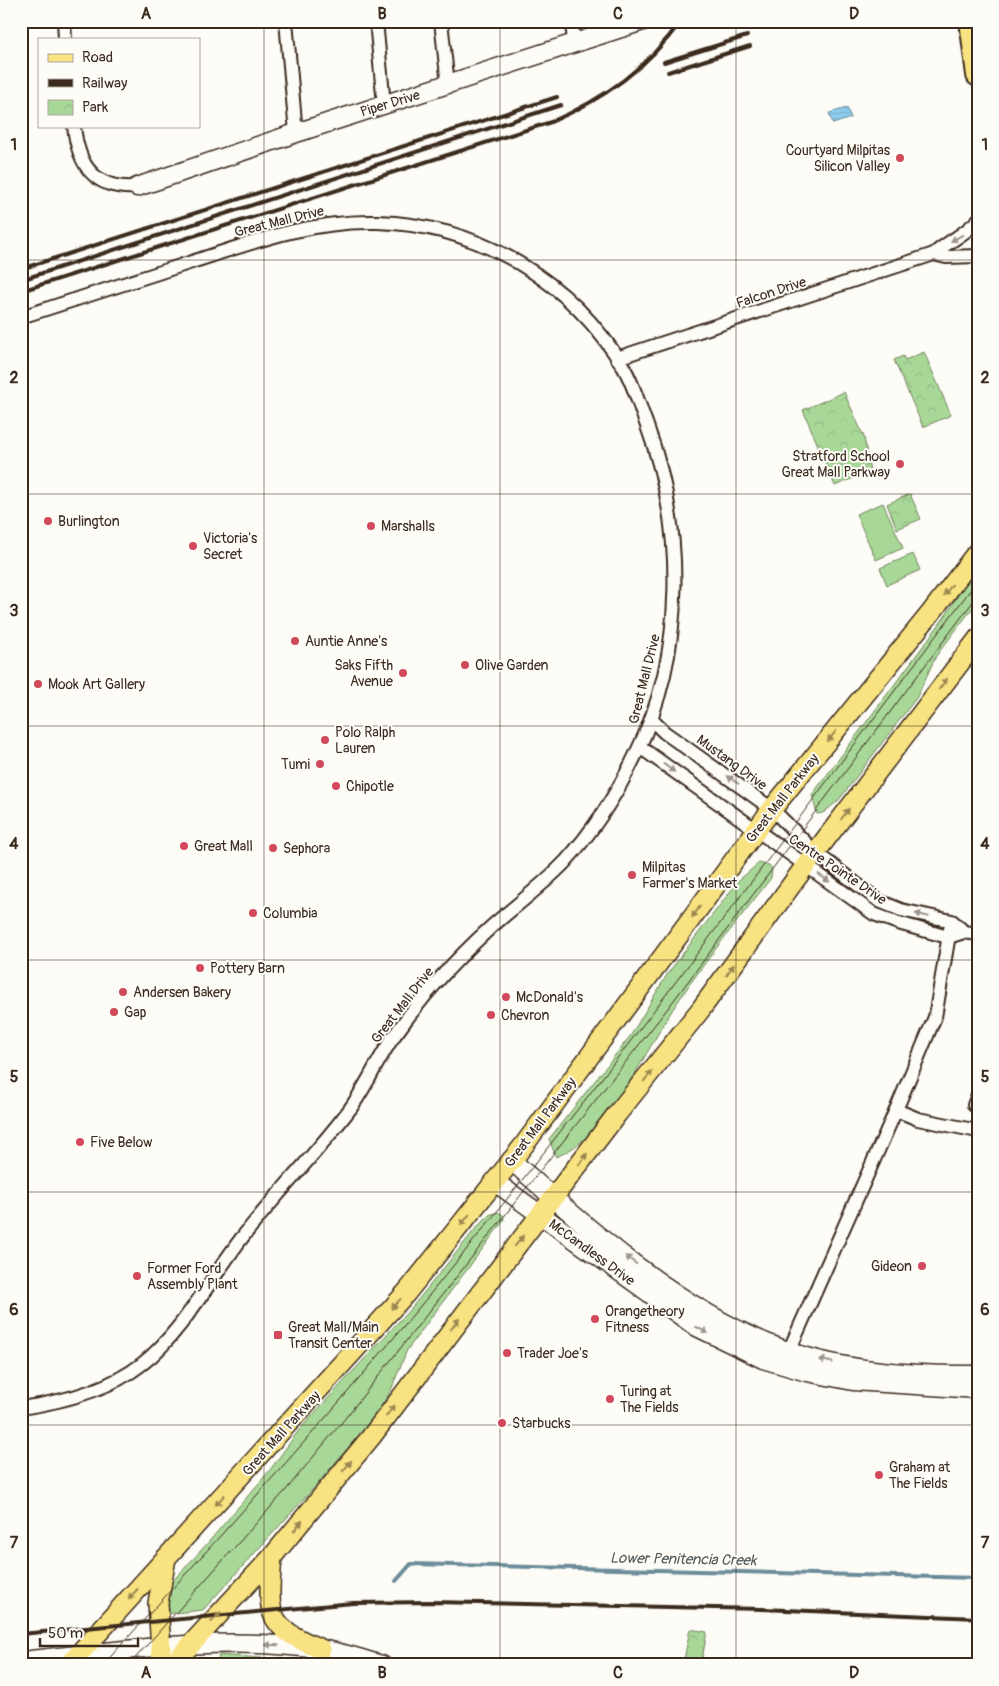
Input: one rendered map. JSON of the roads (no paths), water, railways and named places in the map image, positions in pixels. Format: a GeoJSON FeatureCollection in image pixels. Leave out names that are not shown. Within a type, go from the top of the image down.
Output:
{"type":"FeatureCollection","features":[{"type":"Feature","properties":{"kind":"highway"},"geometry":{"type":"LineString","coordinates":[[971,21],[978,75]]}},
{"type":"Feature","properties":{"kind":"main road","name":"Piper Drive"},"geometry":{"type":"LineString","coordinates":[[137,187],[296,133],[643,21]]}},
{"type":"Feature","properties":{"kind":"main road","name":"Great Mall Parkway"},"geometry":{"type":"LineString","coordinates":[[72,1660],[407,1292],[495,1182],[772,809],[930,614],[978,551]]}},
{"type":"Feature","properties":{"kind":"main road"},"geometry":{"type":"LineString","coordinates":[[172,1665],[272,1557],[371,1437],[540,1214],[701,1009],[811,859],[978,639]]}},
{"type":"Feature","properties":{"kind":"main road","name":"McCandless Drive"},"geometry":{"type":"LineString","coordinates":[[511,1160],[572,1216],[694,1306],[746,1334],[789,1351],[863,1368],[935,1375],[978,1375]]}},
{"type":"Feature","properties":{"kind":"main road","name":"McCandless Drive"},"geometry":{"type":"LineString","coordinates":[[495,1182],[695,1326],[763,1359],[807,1372],[852,1381],[978,1389]]}},
{"type":"Feature","properties":{"kind":"main road"},"geometry":{"type":"LineString","coordinates":[[272,1557],[269,1596],[271,1610],[278,1624],[293,1638],[320,1649],[382,1665]]}},
{"type":"Feature","properties":{"kind":"main road"},"geometry":{"type":"LineString","coordinates":[[161,1656],[158,1603],[166,1558]]}},
{"type":"Feature","properties":{"kind":"main road"},"geometry":{"type":"LineString","coordinates":[[21,1661],[161,1656],[190,1645],[280,1645],[320,1649]]}},
{"type":"Feature","properties":{"kind":"street"},"geometry":{"type":"LineString","coordinates":[[64,21],[65,38]]}},
{"type":"Feature","properties":{"kind":"street"},"geometry":{"type":"LineString","coordinates":[[286,21],[296,133]]}},
{"type":"Feature","properties":{"kind":"street"},"geometry":{"type":"LineString","coordinates":[[376,21],[384,105]]}},
{"type":"Feature","properties":{"kind":"street"},"geometry":{"type":"LineString","coordinates":[[442,21],[448,85]]}},
{"type":"Feature","properties":{"kind":"street"},"geometry":{"type":"LineString","coordinates":[[572,21],[574,44]]}},
{"type":"Feature","properties":{"kind":"street"},"geometry":{"type":"LineString","coordinates":[[74,128],[79,154],[87,168],[99,180],[126,188],[137,187]]}},
{"type":"Feature","properties":{"kind":"street","name":"Falcon Drive"},"geometry":{"type":"LineString","coordinates":[[617,358],[934,254],[942,246],[965,234],[978,220]]}},
{"type":"Feature","properties":{"kind":"street","name":"Great Mall Drive"},"geometry":{"type":"LineString","coordinates":[[21,317],[281,234],[335,223],[391,222],[452,233],[485,245],[519,262],[551,284],[575,305],[592,323],[627,372],[652,439],[667,493],[674,543],[675,585],[671,637],[651,718],[640,747],[589,833],[550,878],[481,936],[431,989],[390,1042],[352,1106],[313,1156],[241,1239],[162,1346],[138,1367],[107,1384],[62,1400],[21,1408]]}},
{"type":"Feature","properties":{"kind":"street","name":"Falcon Drive"},"geometry":{"type":"LineString","coordinates":[[934,254],[978,256]]}},
{"type":"Feature","properties":{"kind":"street","name":"Mustang Drive"},"geometry":{"type":"LineString","coordinates":[[651,718],[664,732],[772,809],[811,859]]}},
{"type":"Feature","properties":{"kind":"street"},"geometry":{"type":"LineString","coordinates":[[640,747],[756,830]]}},
{"type":"Feature","properties":{"kind":"street","name":"Centre Pointe Drive"},"geometry":{"type":"LineString","coordinates":[[756,830],[811,859],[879,901],[901,910],[952,921]]}},
{"type":"Feature","properties":{"kind":"street","name":"Centre Pointe Drive"},"geometry":{"type":"LineString","coordinates":[[811,859],[874,914],[948,937]]}},
{"type":"Feature","properties":{"kind":"street"},"geometry":{"type":"LineString","coordinates":[[789,1351],[896,1110],[935,1017],[952,921],[964,932]]}},
{"type":"Feature","properties":{"kind":"street"},"geometry":{"type":"LineString","coordinates":[[948,937],[964,932],[978,934]]}},
{"type":"Feature","properties":{"kind":"street"},"geometry":{"type":"LineString","coordinates":[[896,1110],[918,1119],[978,1131]]}},
{"type":"Feature","properties":{"kind":"water"},"geometry":{"type":"Polygon","coordinates":[[[847,108],[851,118],[833,124],[829,113],[847,108]]]}},
{"type":"Feature","properties":{"kind":"waterway","name":"Lower Penitencia Creek"},"geometry":{"type":"LineString","coordinates":[[396,1581],[411,1564],[978,1578]]}},
{"type":"Feature","properties":{"kind":"tram line"},"geometry":{"type":"LineString","coordinates":[[103,1665],[321,1423],[468,1247],[543,1154],[690,964],[978,580]]}},
{"type":"Feature","properties":{"kind":"tram line"},"geometry":{"type":"LineString","coordinates":[[129,1665],[286,1490],[347,1416],[668,1008],[978,595]]}},
{"type":"Feature","properties":{"kind":"railway"},"geometry":{"type":"LineString","coordinates":[[21,291],[551,122],[589,103],[639,68],[668,38],[681,21]]}},
{"type":"Feature","properties":{"kind":"railway"},"geometry":{"type":"LineString","coordinates":[[664,62],[747,36]]}},
{"type":"Feature","properties":{"kind":"railway"},"geometry":{"type":"LineString","coordinates":[[668,72],[750,46]]}},
{"type":"Feature","properties":{"kind":"railway"},"geometry":{"type":"LineString","coordinates":[[21,269],[557,97]]}},
{"type":"Feature","properties":{"kind":"railway"},"geometry":{"type":"LineString","coordinates":[[21,280],[561,105]]}},
{"type":"Feature","properties":{"kind":"railway"},"geometry":{"type":"LineString","coordinates":[[21,1634],[353,1603],[432,1602],[762,1609],[978,1618]]}},
{"type":"Feature","properties":{"kind":"place","name":"Courtyard Milpitas Silicon Valley"},"geometry":{"type":"Point","coordinates":[900,158]}},
{"type":"Feature","properties":{"kind":"place","name":"Stratford School Great Mall Parkway"},"geometry":{"type":"Point","coordinates":[900,464]}},
{"type":"Feature","properties":{"kind":"place","name":"Burlington"},"geometry":{"type":"Point","coordinates":[48,521]}},
{"type":"Feature","properties":{"kind":"place","name":"Marshalls"},"geometry":{"type":"Point","coordinates":[371,526]}},
{"type":"Feature","properties":{"kind":"place","name":"Victoria's Secret"},"geometry":{"type":"Point","coordinates":[193,546]}},
{"type":"Feature","properties":{"kind":"place","name":"Auntie Anne's"},"geometry":{"type":"Point","coordinates":[295,641]}},
{"type":"Feature","properties":{"kind":"place","name":"Olive Garden"},"geometry":{"type":"Point","coordinates":[465,665]}},
{"type":"Feature","properties":{"kind":"place","name":"Saks Fifth Avenue"},"geometry":{"type":"Point","coordinates":[403,673]}},
{"type":"Feature","properties":{"kind":"place","name":"Mook Art Gallery"},"geometry":{"type":"Point","coordinates":[38,684]}},
{"type":"Feature","properties":{"kind":"place","name":"Polo Ralph Lauren"},"geometry":{"type":"Point","coordinates":[325,740]}},
{"type":"Feature","properties":{"kind":"place","name":"Tumi"},"geometry":{"type":"Point","coordinates":[320,764]}},
{"type":"Feature","properties":{"kind":"place","name":"Chipotle"},"geometry":{"type":"Point","coordinates":[336,786]}},
{"type":"Feature","properties":{"kind":"place","name":"Great Mall"},"geometry":{"type":"Point","coordinates":[184,846]}},
{"type":"Feature","properties":{"kind":"place","name":"Sephora"},"geometry":{"type":"Point","coordinates":[273,848]}},
{"type":"Feature","properties":{"kind":"place","name":"Milpitas Farmer's Market"},"geometry":{"type":"Point","coordinates":[632,875]}},
{"type":"Feature","properties":{"kind":"place","name":"Columbia"},"geometry":{"type":"Point","coordinates":[253,913]}},
{"type":"Feature","properties":{"kind":"place","name":"Pottery Barn"},"geometry":{"type":"Point","coordinates":[200,968]}},
{"type":"Feature","properties":{"kind":"place","name":"Andersen Bakery"},"geometry":{"type":"Point","coordinates":[123,992]}},
{"type":"Feature","properties":{"kind":"place","name":"McDonald's"},"geometry":{"type":"Point","coordinates":[506,997]}},
{"type":"Feature","properties":{"kind":"place","name":"Gap"},"geometry":{"type":"Point","coordinates":[114,1012]}},
{"type":"Feature","properties":{"kind":"place","name":"Chevron"},"geometry":{"type":"Point","coordinates":[491,1015]}},
{"type":"Feature","properties":{"kind":"place","name":"Five Below"},"geometry":{"type":"Point","coordinates":[80,1142]}},
{"type":"Feature","properties":{"kind":"place","name":"Gideon"},"geometry":{"type":"Point","coordinates":[922,1266]}},
{"type":"Feature","properties":{"kind":"place","name":"Former Ford Assembly Plant"},"geometry":{"type":"Point","coordinates":[137,1276]}},
{"type":"Feature","properties":{"kind":"place","name":"Orangetheory Fitness"},"geometry":{"type":"Point","coordinates":[595,1319]}},
{"type":"Feature","properties":{"kind":"place","name":"Great Mall/Main Transit Center"},"geometry":{"type":"Point","coordinates":[278,1335]}},
{"type":"Feature","properties":{"kind":"place","name":"Trader Joe's"},"geometry":{"type":"Point","coordinates":[507,1353]}},
{"type":"Feature","properties":{"kind":"place","name":"Turing at The Fields"},"geometry":{"type":"Point","coordinates":[610,1399]}},
{"type":"Feature","properties":{"kind":"place","name":"Starbucks"},"geometry":{"type":"Point","coordinates":[502,1423]}},
{"type":"Feature","properties":{"kind":"place","name":"Graham at The Fields"},"geometry":{"type":"Point","coordinates":[879,1475]}}]}
